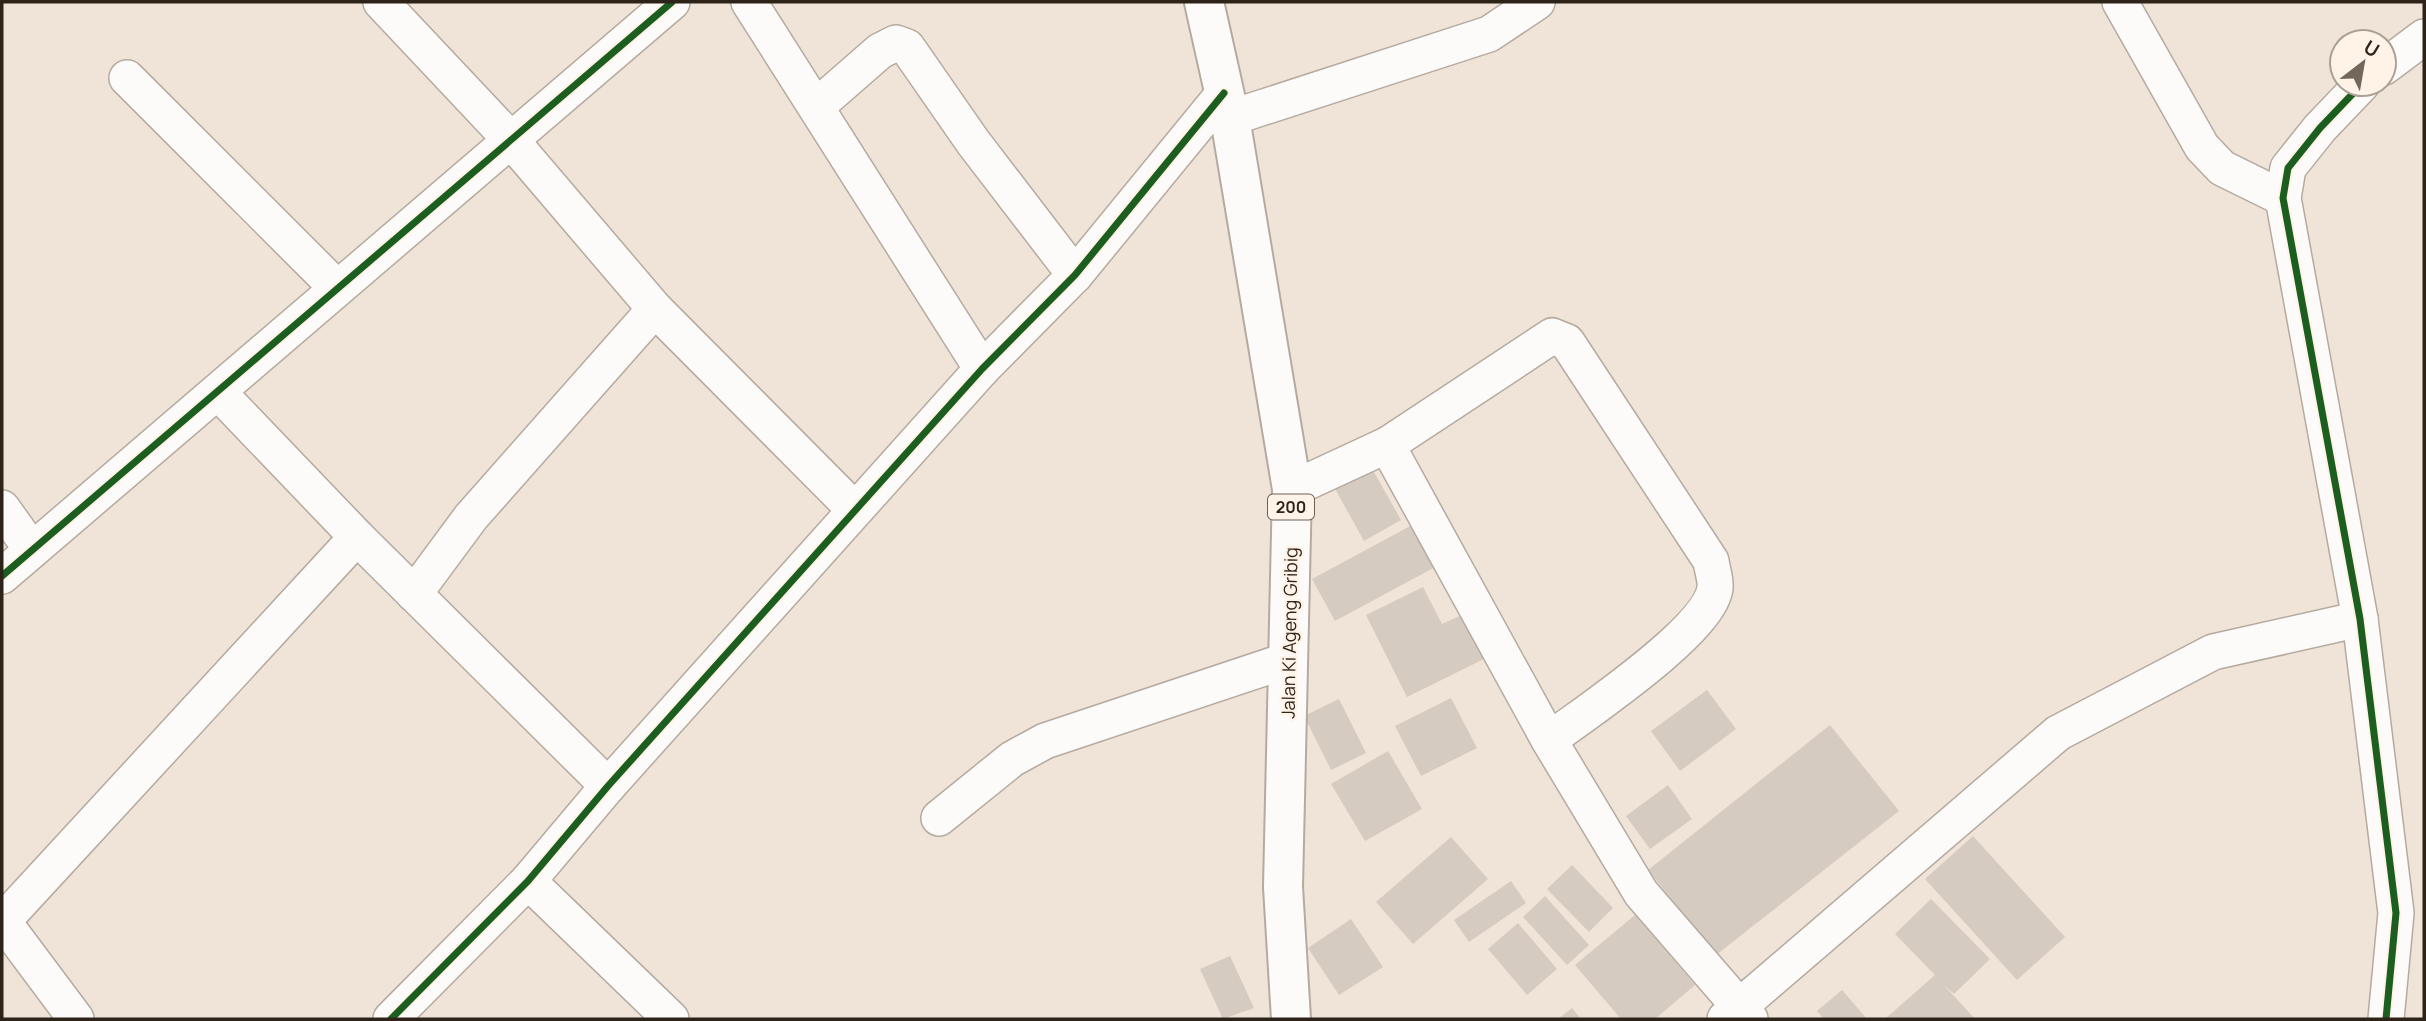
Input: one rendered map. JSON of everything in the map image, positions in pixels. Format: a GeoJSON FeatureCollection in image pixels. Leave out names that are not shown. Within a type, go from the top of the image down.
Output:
{"type":"FeatureCollection","features":[{"type":"Feature","properties":{"kind":"main road","name":"Jalan Ki Ageng Gribig"},"geometry":{"type":"LineString","coordinates":[[1204,2],[1227,106],[1292,489],[1283,887],[1291,1019]]}},
{"type":"Feature","properties":{"kind":"street"},"geometry":{"type":"LineString","coordinates":[[381,2],[510,139],[655,309],[855,510]]}},
{"type":"Feature","properties":{"kind":"street"},"geometry":{"type":"LineString","coordinates":[[2,576],[672,2]]}},
{"type":"Feature","properties":{"kind":"street"},"geometry":{"type":"LineString","coordinates":[[749,2],[982,369]]}},
{"type":"Feature","properties":{"kind":"street"},"geometry":{"type":"LineString","coordinates":[[391,1019],[528,881],[608,786],[982,369],[1075,275],[1227,106],[1489,34],[1537,2]]}},
{"type":"Feature","properties":{"kind":"street"},"geometry":{"type":"LineString","coordinates":[[2120,2],[2203,147],[2222,168],[2283,198]]}},
{"type":"Feature","properties":{"kind":"street"},"geometry":{"type":"LineString","coordinates":[[2398,56],[2424,37]]}},
{"type":"Feature","properties":{"kind":"street"},"geometry":{"type":"LineString","coordinates":[[817,106],[880,51],[896,43],[907,47],[973,142],[1075,275]]}},
{"type":"Feature","properties":{"kind":"street"},"geometry":{"type":"LineString","coordinates":[[127,78],[337,288]]}},
{"type":"Feature","properties":{"kind":"street"},"geometry":{"type":"LineString","coordinates":[[2349,98],[2288,168],[2283,198],[2360,619],[2396,912],[2386,1019]]}},
{"type":"Feature","properties":{"kind":"street"},"geometry":{"type":"LineString","coordinates":[[415,594],[471,517],[655,309]]}},
{"type":"Feature","properties":{"kind":"street"},"geometry":{"type":"LineString","coordinates":[[1292,489],[1387,445],[1552,336],[1567,342],[1711,561],[1715,588],[1704,615],[1674,645],[1549,740]]}},
{"type":"Feature","properties":{"kind":"street"},"geometry":{"type":"LineString","coordinates":[[218,392],[357,537],[608,786]]}},
{"type":"Feature","properties":{"kind":"street"},"geometry":{"type":"LineString","coordinates":[[1387,445],[1549,740],[1641,893],[1738,1015],[2058,733],[2213,652],[2360,619]]}},
{"type":"Feature","properties":{"kind":"street"},"geometry":{"type":"LineString","coordinates":[[2,508],[32,550]]}},
{"type":"Feature","properties":{"kind":"street"},"geometry":{"type":"LineString","coordinates":[[76,1019],[2,920],[357,537]]}},
{"type":"Feature","properties":{"kind":"street"},"geometry":{"type":"LineString","coordinates":[[939,818],[1012,759],[1045,740],[1288,660]]}},
{"type":"Feature","properties":{"kind":"street"},"geometry":{"type":"LineString","coordinates":[[528,881],[671,1019]]}},
{"type":"Feature","properties":{"kind":"building"},"geometry":{"type":"Polygon","coordinates":[[[1370,465],[1401,520],[1364,541],[1333,485],[1370,465]]]}},
{"type":"Feature","properties":{"kind":"building"},"geometry":{"type":"Polygon","coordinates":[[[1414,524],[1437,566],[1335,621],[1312,579],[1414,524]]]}},
{"type":"Feature","properties":{"kind":"building"},"geometry":{"type":"Polygon","coordinates":[[[1423,587],[1442,624],[1464,614],[1486,658],[1407,697],[1366,615],[1423,587]]]}},
{"type":"Feature","properties":{"kind":"building"},"geometry":{"type":"Polygon","coordinates":[[[1707,690],[1736,729],[1680,771],[1651,731],[1707,690]]]}},
{"type":"Feature","properties":{"kind":"building"},"geometry":{"type":"Polygon","coordinates":[[[1451,698],[1477,748],[1421,776],[1395,726],[1451,698]]]}},
{"type":"Feature","properties":{"kind":"building"},"geometry":{"type":"Polygon","coordinates":[[[1339,699],[1366,753],[1331,770],[1304,716],[1339,699]]]}},
{"type":"Feature","properties":{"kind":"building"},"geometry":{"type":"Polygon","coordinates":[[[1830,725],[1899,811],[1716,955],[1648,870],[1830,725]]]}},
{"type":"Feature","properties":{"kind":"building"},"geometry":{"type":"Polygon","coordinates":[[[1388,751],[1422,809],[1365,841],[1331,784],[1388,751]]]}},
{"type":"Feature","properties":{"kind":"building"},"geometry":{"type":"Polygon","coordinates":[[[1668,785],[1692,819],[1650,849],[1626,816],[1668,785]]]}},
{"type":"Feature","properties":{"kind":"building"},"geometry":{"type":"Polygon","coordinates":[[[1973,836],[2065,937],[2017,980],[1925,879],[1973,836]]]}},
{"type":"Feature","properties":{"kind":"building"},"geometry":{"type":"Polygon","coordinates":[[[1451,837],[1488,879],[1413,944],[1376,902],[1451,837]]]}},
{"type":"Feature","properties":{"kind":"building"},"geometry":{"type":"Polygon","coordinates":[[[1572,865],[1613,908],[1589,932],[1547,889],[1572,865]]]}},
{"type":"Feature","properties":{"kind":"building"},"geometry":{"type":"Polygon","coordinates":[[[1511,881],[1526,903],[1469,942],[1454,920],[1511,881]]]}},
{"type":"Feature","properties":{"kind":"building"},"geometry":{"type":"Polygon","coordinates":[[[1545,896],[1589,945],[1567,965],[1523,917],[1545,896]]]}},
{"type":"Feature","properties":{"kind":"building"},"geometry":{"type":"Polygon","coordinates":[[[1931,899],[1990,959],[1954,994],[1943,984],[1975,1019],[1885,1019],[1935,975],[1895,934],[1931,899]]]}},
{"type":"Feature","properties":{"kind":"building"},"geometry":{"type":"Polygon","coordinates":[[[1635,915],[1695,985],[1655,1019],[1621,1019],[1575,965],[1635,915]]]}},
{"type":"Feature","properties":{"kind":"building"},"geometry":{"type":"Polygon","coordinates":[[[1351,919],[1383,967],[1339,995],[1308,948],[1351,919]]]}},
{"type":"Feature","properties":{"kind":"building"},"geometry":{"type":"Polygon","coordinates":[[[1518,923],[1557,969],[1527,995],[1488,949],[1518,923]]]}},
{"type":"Feature","properties":{"kind":"building"},"geometry":{"type":"Polygon","coordinates":[[[1230,956],[1254,1008],[1223,1019],[1200,969],[1230,956]]]}},
{"type":"Feature","properties":{"kind":"building"},"geometry":{"type":"Polygon","coordinates":[[[1842,990],[1867,1019],[1824,1019],[1817,1011],[1842,990]]]}},
{"type":"Feature","properties":{"kind":"building"},"geometry":{"type":"Polygon","coordinates":[[[1572,1008],[1581,1019],[1558,1019],[1572,1008]]]}},
{"type":"Feature","properties":{"kind":"cycle path"},"geometry":{"type":"LineString","coordinates":[[2,576],[672,2]]}},
{"type":"Feature","properties":{"kind":"cycle path"},"geometry":{"type":"LineString","coordinates":[[391,1019],[528,881],[608,786],[982,369],[1075,275],[1224,93]]}},
{"type":"Feature","properties":{"kind":"cycle path"},"geometry":{"type":"LineString","coordinates":[[2349,98],[2288,168],[2283,198],[2360,619],[2396,913],[2386,1019]]}}]}
